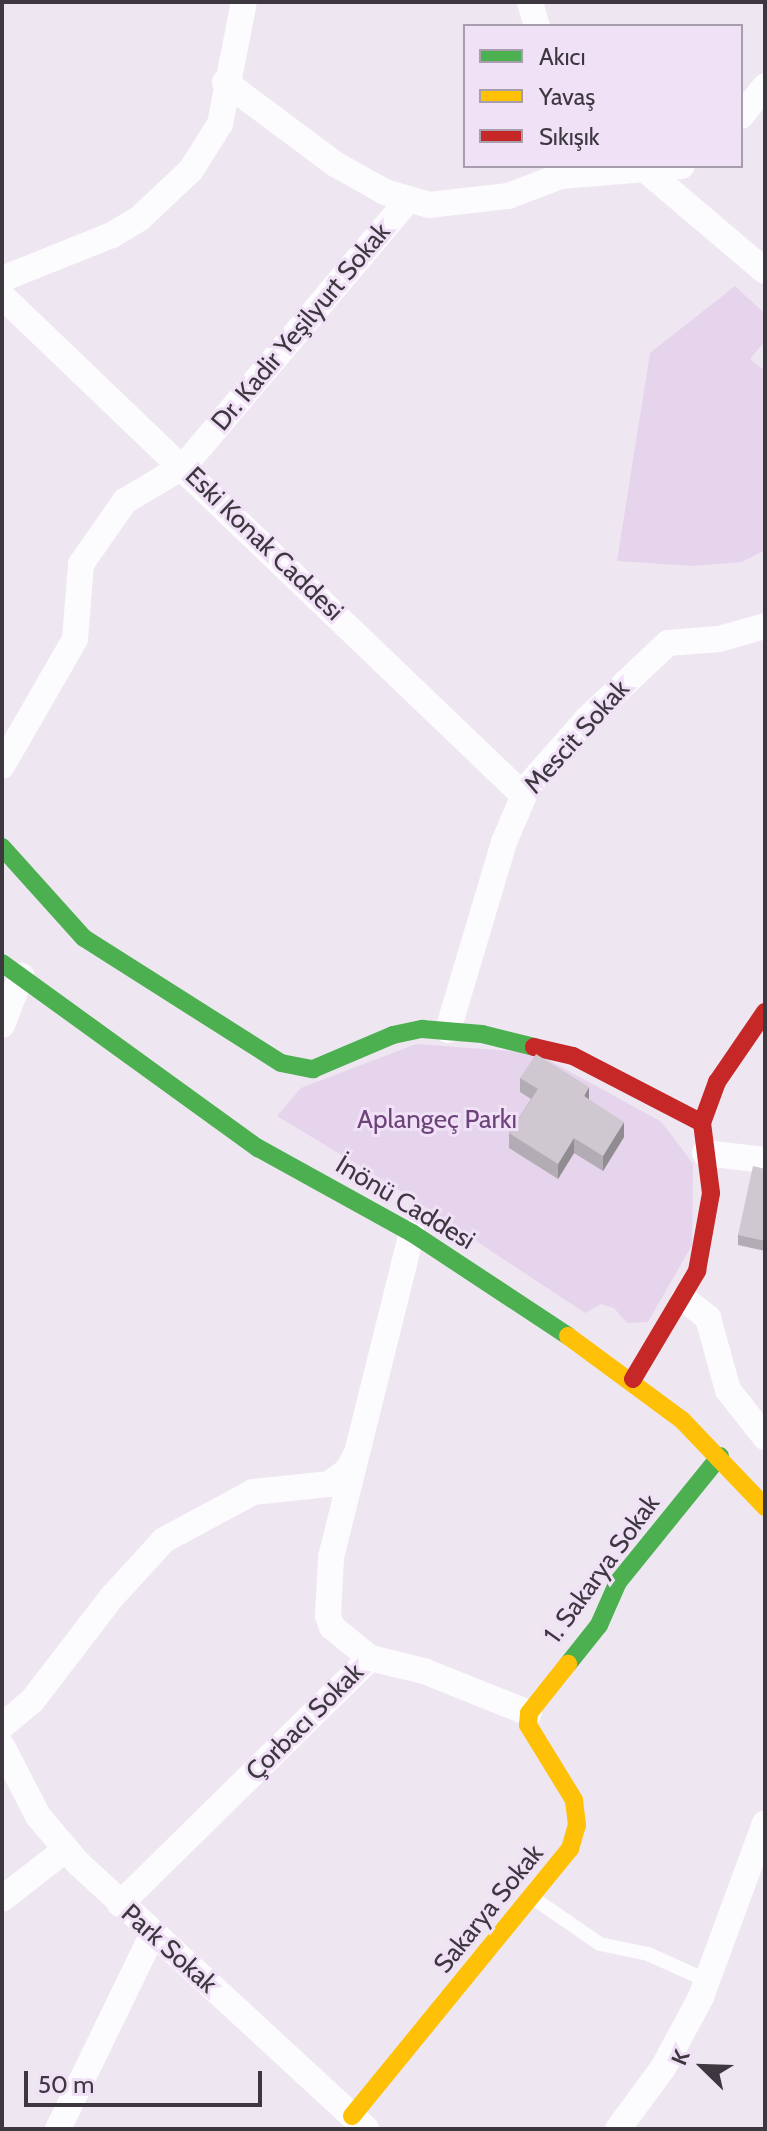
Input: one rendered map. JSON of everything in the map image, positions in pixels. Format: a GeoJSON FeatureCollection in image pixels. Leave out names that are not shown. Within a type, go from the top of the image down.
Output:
{"type":"FeatureCollection","features":[{"type":"Feature","properties":{"kind":"street"},"geometry":{"type":"LineString","coordinates":[[2,279],[112,235],[165,196],[210,147],[220,124],[225,82],[244,2]]}},
{"type":"Feature","properties":{"kind":"street"},"geometry":{"type":"LineString","coordinates":[[530,2],[536,24]]}},
{"type":"Feature","properties":{"kind":"street"},"geometry":{"type":"LineString","coordinates":[[225,82],[335,164],[407,201],[457,205],[508,196],[561,176],[644,168],[765,271]]}},
{"type":"Feature","properties":{"kind":"street"},"geometry":{"type":"LineString","coordinates":[[743,114],[765,86]]}},
{"type":"Feature","properties":{"kind":"street","name":"Dr. Kadir Yeşilyurt Sokak"},"geometry":{"type":"LineString","coordinates":[[2,766],[75,639],[81,564],[125,501],[184,466],[407,201]]}},
{"type":"Feature","properties":{"kind":"street","name":"Eski Konak Caddesi"},"geometry":{"type":"LineString","coordinates":[[2,296],[184,466],[523,795]]}},
{"type":"Feature","properties":{"kind":"street","name":"Mescit Sokak"},"geometry":{"type":"LineString","coordinates":[[448,1030],[523,795],[587,719],[668,643],[719,639],[765,626]]}},
{"type":"Feature","properties":{"kind":"street"},"geometry":{"type":"LineString","coordinates":[[2,847],[59,916],[84,938],[281,1063],[313,1069],[393,1035],[448,1030],[550,1048],[623,1079],[702,1123]]}},
{"type":"Feature","properties":{"kind":"street"},"geometry":{"type":"LineString","coordinates":[[2,1025],[12,970]]}},
{"type":"Feature","properties":{"kind":"street","name":"İnönü Caddesi"},"geometry":{"type":"LineString","coordinates":[[12,970],[258,1148],[412,1233],[633,1379],[720,1456],[765,1507]]}},
{"type":"Feature","properties":{"kind":"street"},"geometry":{"type":"LineString","coordinates":[[633,1379],[684,1299],[710,1223],[702,1123],[717,1082],[765,1012]]}},
{"type":"Feature","properties":{"kind":"street"},"geometry":{"type":"LineString","coordinates":[[705,1153],[765,1160]]}},
{"type":"Feature","properties":{"kind":"street"},"geometry":{"type":"LineString","coordinates":[[370,1658],[339,1635],[328,1616],[334,1531],[412,1233]]}},
{"type":"Feature","properties":{"kind":"street"},"geometry":{"type":"LineString","coordinates":[[684,1299],[708,1318],[728,1390],[765,1437]]}},
{"type":"Feature","properties":{"kind":"street"},"geometry":{"type":"LineString","coordinates":[[2,1726],[32,1701],[111,1598],[164,1540],[253,1492],[329,1484],[347,1471],[356,1455]]}},
{"type":"Feature","properties":{"kind":"street","name":"1. Sakarya Sokak"},"geometry":{"type":"LineString","coordinates":[[529,1713],[599,1625],[618,1582],[720,1456]]}},
{"type":"Feature","properties":{"kind":"street","name":"Çorbacı Sokak"},"geometry":{"type":"LineString","coordinates":[[120,1904],[370,1658],[424,1671],[529,1713]]}},
{"type":"Feature","properties":{"kind":"street","name":"Sakarya Sokak"},"geometry":{"type":"LineString","coordinates":[[359,2123],[570,1849],[578,1814],[528,1725],[529,1713]]}},
{"type":"Feature","properties":{"kind":"street","name":"Park Sokak"},"geometry":{"type":"LineString","coordinates":[[2,1746],[38,1816],[66,1849],[152,1935],[359,2123]]}},
{"type":"Feature","properties":{"kind":"street"},"geometry":{"type":"LineString","coordinates":[[618,2129],[663,2068],[708,1981],[765,1823]]}},
{"type":"Feature","properties":{"kind":"street"},"geometry":{"type":"LineString","coordinates":[[2,1899],[66,1849]]}},
{"type":"Feature","properties":{"kind":"street"},"geometry":{"type":"LineString","coordinates":[[58,2129],[152,1935]]}},
{"type":"Feature","properties":{"kind":"lane"},"geometry":{"type":"LineString","coordinates":[[532,1898],[600,1944],[648,1954],[708,1981]]}},
{"type":"Feature","properties":{"kind":"green space"},"geometry":{"type":"Polygon","coordinates":[[[735,286],[765,314],[765,341],[750,359],[765,371],[765,550],[742,562],[693,566],[617,561],[650,353],[735,286]]]}},
{"type":"Feature","properties":{"kind":"green space","name":"Aplangeç Parkı"},"geometry":{"type":"Polygon","coordinates":[[[416,1044],[536,1053],[660,1121],[670,1133],[693,1164],[692,1245],[648,1322],[627,1323],[614,1308],[601,1304],[585,1313],[393,1186],[277,1116],[301,1088],[416,1044]],[[538,1103],[558,1179],[574,1153],[538,1103]]]}},
{"type":"Feature","properties":{"kind":"building"},"geometry":{"type":"Polygon","coordinates":[[[536,1054],[589,1087],[584,1096],[624,1122],[603,1156],[574,1138],[558,1164],[509,1133],[538,1089],[520,1078],[536,1054]]]}},
{"type":"Feature","properties":{"kind":"building"},"geometry":{"type":"Polygon","coordinates":[[[753,1166],[765,1169],[765,1241],[738,1235],[753,1166]]]}},
{"type":"Feature","properties":{"kind":"traffic: fast"},"geometry":{"type":"LineString","coordinates":[[2,847],[84,938],[281,1063],[313,1069],[393,1035],[422,1029],[482,1034],[534,1047]]}},
{"type":"Feature","properties":{"kind":"traffic: fast"},"geometry":{"type":"LineString","coordinates":[[2,963],[258,1148],[412,1233],[568,1336]]}},
{"type":"Feature","properties":{"kind":"traffic: fast"},"geometry":{"type":"LineString","coordinates":[[568,1664],[599,1625],[618,1582],[720,1456]]}},
{"type":"Feature","properties":{"kind":"traffic: slow"},"geometry":{"type":"LineString","coordinates":[[568,1336],[682,1420],[765,1507]]}},
{"type":"Feature","properties":{"kind":"traffic: slow"},"geometry":{"type":"LineString","coordinates":[[352,2116],[570,1849],[577,1825],[574,1800],[528,1725],[529,1713],[568,1664]]}},
{"type":"Feature","properties":{"kind":"traffic: jam"},"geometry":{"type":"LineString","coordinates":[[633,1379],[697,1271],[711,1193],[702,1123],[717,1082],[765,1012]]}},
{"type":"Feature","properties":{"kind":"traffic: jam"},"geometry":{"type":"LineString","coordinates":[[534,1047],[573,1056],[702,1123]]}}]}
